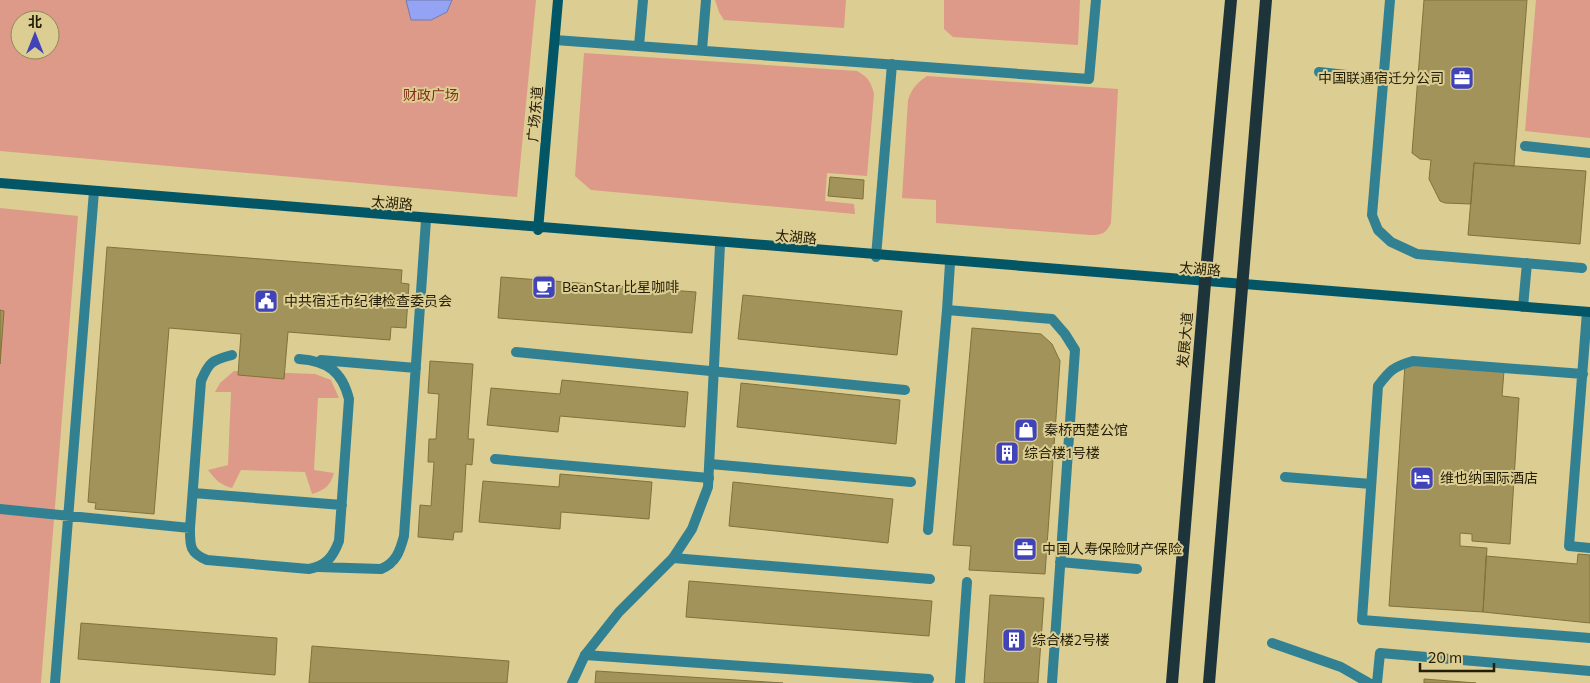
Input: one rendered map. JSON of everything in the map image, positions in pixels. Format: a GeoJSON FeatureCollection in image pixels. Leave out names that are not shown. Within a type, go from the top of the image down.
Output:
{"type":"FeatureCollection","features":[{"type":"Feature","properties":{"kind":"main road","name":"发展大道"},"geometry":{"type":"LineString","coordinates":[[1172,683],[1205,283],[1231,0]]}},
{"type":"Feature","properties":{"kind":"main road"},"geometry":{"type":"LineString","coordinates":[[1209,683],[1266,0]]}},
{"type":"Feature","properties":{"kind":"street","name":"广场东道"},"geometry":{"type":"LineString","coordinates":[[538,230],[558,0]]}},
{"type":"Feature","properties":{"kind":"street"},"geometry":{"type":"LineString","coordinates":[[639,46],[642,0]]}},
{"type":"Feature","properties":{"kind":"street"},"geometry":{"type":"LineString","coordinates":[[702,50],[706,0]]}},
{"type":"Feature","properties":{"kind":"street"},"geometry":{"type":"LineString","coordinates":[[555,40],[1089,79],[1096,0]]}},
{"type":"Feature","properties":{"kind":"street"},"geometry":{"type":"LineString","coordinates":[[1390,0],[1372,215],[1378,230],[1391,242],[1417,254],[1582,268]]}},
{"type":"Feature","properties":{"kind":"street"},"geometry":{"type":"LineString","coordinates":[[876,257],[892,64]]}},
{"type":"Feature","properties":{"kind":"street"},"geometry":{"type":"LineString","coordinates":[[1319,72],[1383,79]]}},
{"type":"Feature","properties":{"kind":"street"},"geometry":{"type":"LineString","coordinates":[[1525,146],[1590,152]]}},
{"type":"Feature","properties":{"kind":"street","name":"太湖路"},"geometry":{"type":"LineString","coordinates":[[0,183],[720,245],[1241,287],[1589,312]]}},
{"type":"Feature","properties":{"kind":"street"},"geometry":{"type":"LineString","coordinates":[[55,683],[94,191]]}},
{"type":"Feature","properties":{"kind":"street"},"geometry":{"type":"LineString","coordinates":[[232,355],[218,358],[208,366],[201,381],[190,528],[190,545],[193,551],[199,557],[207,560],[308,569],[318,567],[381,569],[389,565],[396,558],[404,536],[426,220]]}},
{"type":"Feature","properties":{"kind":"street"},"geometry":{"type":"LineString","coordinates":[[572,683],[585,656],[619,612],[673,558],[692,529],[708,486],[720,245]]}},
{"type":"Feature","properties":{"kind":"street"},"geometry":{"type":"LineString","coordinates":[[928,530],[950,263]]}},
{"type":"Feature","properties":{"kind":"street"},"geometry":{"type":"LineString","coordinates":[[1523,307],[1526,263]]}},
{"type":"Feature","properties":{"kind":"street"},"geometry":{"type":"LineString","coordinates":[[947,310],[1052,319],[1065,334],[1074,350],[1052,683]]}},
{"type":"Feature","properties":{"kind":"street"},"geometry":{"type":"LineString","coordinates":[[1589,312],[1569,546],[1590,548]]}},
{"type":"Feature","properties":{"kind":"street"},"geometry":{"type":"LineString","coordinates":[[516,352],[905,390]]}},
{"type":"Feature","properties":{"kind":"street"},"geometry":{"type":"LineString","coordinates":[[299,359],[416,368]]}},
{"type":"Feature","properties":{"kind":"street"},"geometry":{"type":"LineString","coordinates":[[315,360],[328,366],[341,378],[349,399],[339,541],[334,554],[318,567]]}},
{"type":"Feature","properties":{"kind":"street"},"geometry":{"type":"LineString","coordinates":[[1583,374],[1412,361],[1396,366],[1386,374],[1378,386],[1362,620],[1590,638]]}},
{"type":"Feature","properties":{"kind":"street"},"geometry":{"type":"LineString","coordinates":[[495,459],[709,478]]}},
{"type":"Feature","properties":{"kind":"street"},"geometry":{"type":"LineString","coordinates":[[710,464],[912,482]]}},
{"type":"Feature","properties":{"kind":"street"},"geometry":{"type":"LineString","coordinates":[[1285,477],[1371,484]]}},
{"type":"Feature","properties":{"kind":"street"},"geometry":{"type":"LineString","coordinates":[[192,493],[342,505]]}},
{"type":"Feature","properties":{"kind":"street"},"geometry":{"type":"LineString","coordinates":[[0,509],[190,528]]}},
{"type":"Feature","properties":{"kind":"street"},"geometry":{"type":"LineString","coordinates":[[673,558],[930,579]]}},
{"type":"Feature","properties":{"kind":"street"},"geometry":{"type":"LineString","coordinates":[[1060,562],[1138,569]]}},
{"type":"Feature","properties":{"kind":"street"},"geometry":{"type":"LineString","coordinates":[[960,683],[967,582]]}},
{"type":"Feature","properties":{"kind":"street"},"geometry":{"type":"LineString","coordinates":[[1272,643],[1341,667],[1370,683]]}},
{"type":"Feature","properties":{"kind":"street"},"geometry":{"type":"LineString","coordinates":[[1377,683],[1380,653],[1590,671]]}},
{"type":"Feature","properties":{"kind":"street"},"geometry":{"type":"LineString","coordinates":[[585,656],[929,679]]}},
{"type":"Feature","properties":{"kind":"green space","name":"财政广场"},"geometry":{"type":"Polygon","coordinates":[[[0,0],[536,0],[517,197],[0,151],[0,0]]]}},
{"type":"Feature","properties":{"kind":"green space"},"geometry":{"type":"Polygon","coordinates":[[[715,0],[846,0],[844,28],[724,20],[715,0]]]}},
{"type":"Feature","properties":{"kind":"green space"},"geometry":{"type":"Polygon","coordinates":[[[944,0],[1080,0],[1078,45],[953,37],[944,29],[944,0]]]}},
{"type":"Feature","properties":{"kind":"green space"},"geometry":{"type":"Polygon","coordinates":[[[1536,0],[1590,0],[1590,138],[1525,131],[1536,0]]]}},
{"type":"Feature","properties":{"kind":"green space"},"geometry":{"type":"Polygon","coordinates":[[[584,53],[857,71],[861,73],[872,86],[874,94],[867,176],[827,173],[825,201],[854,204],[855,214],[591,190],[575,176],[584,53]]]}},
{"type":"Feature","properties":{"kind":"green space"},"geometry":{"type":"Polygon","coordinates":[[[927,76],[1118,89],[1111,223],[1107,230],[1100,234],[1090,235],[936,223],[936,200],[902,198],[908,100],[915,86],[927,76]]]}},
{"type":"Feature","properties":{"kind":"green space"},"geometry":{"type":"Polygon","coordinates":[[[0,208],[78,216],[41,683],[0,683],[0,208]]]}},
{"type":"Feature","properties":{"kind":"green space"},"geometry":{"type":"Polygon","coordinates":[[[234,371],[315,374],[331,380],[339,398],[318,398],[314,470],[334,473],[331,481],[324,489],[312,494],[305,472],[241,470],[232,488],[218,482],[213,477],[208,470],[228,465],[231,392],[215,392],[220,383],[234,371]]]}},
{"type":"Feature","properties":{"kind":"water"},"geometry":{"type":"Polygon","coordinates":[[[406,0],[452,0],[447,12],[431,20],[411,20],[406,0]]]}},
{"type":"Feature","properties":{"kind":"building"},"geometry":{"type":"Polygon","coordinates":[[[1424,0],[1527,0],[1514,166],[1474,163],[1471,204],[1445,203],[1440,201],[1429,179],[1431,160],[1420,159],[1412,153],[1424,0]]]}},
{"type":"Feature","properties":{"kind":"building"},"geometry":{"type":"Polygon","coordinates":[[[1474,163],[1586,171],[1580,244],[1468,235],[1474,163]]]}},
{"type":"Feature","properties":{"kind":"building"},"geometry":{"type":"Polygon","coordinates":[[[830,177],[864,180],[863,199],[828,196],[830,177]]]}},
{"type":"Feature","properties":{"kind":"building"},"geometry":{"type":"Polygon","coordinates":[[[107,247],[402,270],[401,283],[409,284],[406,328],[391,327],[390,340],[288,332],[284,379],[238,375],[241,334],[169,328],[154,514],[95,509],[96,503],[88,502],[107,247]]]}},
{"type":"Feature","properties":{"kind":"building"},"geometry":{"type":"Polygon","coordinates":[[[501,277],[696,292],[692,333],[498,318],[501,277]]]}},
{"type":"Feature","properties":{"kind":"building"},"geometry":{"type":"Polygon","coordinates":[[[743,295],[902,311],[897,355],[738,339],[743,295]]]}},
{"type":"Feature","properties":{"kind":"building"},"geometry":{"type":"Polygon","coordinates":[[[0,310],[4,311],[0,364],[0,310]]]}},
{"type":"Feature","properties":{"kind":"building","name":"综合楼1号楼"},"geometry":{"type":"Polygon","coordinates":[[[972,328],[1041,334],[1052,344],[1060,361],[1045,574],[969,570],[971,546],[953,545],[972,328]]]}},
{"type":"Feature","properties":{"kind":"building"},"geometry":{"type":"Polygon","coordinates":[[[430,361],[473,364],[468,439],[474,439],[472,465],[466,464],[462,532],[454,532],[453,540],[418,537],[420,505],[431,506],[434,462],[428,462],[429,439],[436,439],[439,394],[428,393],[430,361]]]}},
{"type":"Feature","properties":{"kind":"building"},"geometry":{"type":"Polygon","coordinates":[[[1405,364],[1504,371],[1502,396],[1519,398],[1510,544],[1472,541],[1472,534],[1460,533],[1460,546],[1487,548],[1483,612],[1389,606],[1405,364]]]}},
{"type":"Feature","properties":{"kind":"building"},"geometry":{"type":"Polygon","coordinates":[[[562,380],[688,392],[685,427],[560,416],[558,432],[487,425],[491,388],[560,394],[562,380]]]}},
{"type":"Feature","properties":{"kind":"building"},"geometry":{"type":"Polygon","coordinates":[[[741,383],[900,400],[896,444],[737,427],[741,383]]]}},
{"type":"Feature","properties":{"kind":"building"},"geometry":{"type":"Polygon","coordinates":[[[560,474],[652,482],[649,519],[561,512],[560,529],[479,522],[483,481],[559,487],[560,474]]]}},
{"type":"Feature","properties":{"kind":"building"},"geometry":{"type":"Polygon","coordinates":[[[733,482],[893,499],[888,543],[729,526],[733,482]]]}},
{"type":"Feature","properties":{"kind":"building"},"geometry":{"type":"Polygon","coordinates":[[[1578,554],[1590,555],[1590,623],[1483,612],[1486,556],[1577,564],[1578,554]]]}},
{"type":"Feature","properties":{"kind":"building"},"geometry":{"type":"Polygon","coordinates":[[[689,581],[932,601],[929,636],[686,617],[689,581]]]}},
{"type":"Feature","properties":{"kind":"building","name":"综合楼2号楼"},"geometry":{"type":"Polygon","coordinates":[[[990,595],[1044,598],[1038,683],[984,683],[990,595]]]}},
{"type":"Feature","properties":{"kind":"building"},"geometry":{"type":"Polygon","coordinates":[[[81,623],[277,638],[275,675],[78,659],[81,623]]]}},
{"type":"Feature","properties":{"kind":"building"},"geometry":{"type":"Polygon","coordinates":[[[312,646],[509,661],[507,683],[309,683],[312,646]]]}},
{"type":"Feature","properties":{"kind":"building"},"geometry":{"type":"Polygon","coordinates":[[[596,671],[783,683],[595,683],[596,671]]]}},
{"type":"Feature","properties":{"kind":"building"},"geometry":{"type":"Polygon","coordinates":[[[1424,679],[1476,683],[1424,683],[1424,679]]]}},
{"type":"Feature","properties":{"kind":"place","name":"中国联通宿迁分公司"},"geometry":{"type":"Point","coordinates":[1462,78]}},
{"type":"Feature","properties":{"kind":"place","name":"BeanStar 比星咖啡"},"geometry":{"type":"Point","coordinates":[544,287]}},
{"type":"Feature","properties":{"kind":"place","name":"中共宿迁市纪律检查委员会"},"geometry":{"type":"Point","coordinates":[266,301]}},
{"type":"Feature","properties":{"kind":"place","name":"秦桥西楚公馆"},"geometry":{"type":"Point","coordinates":[1026,430]}},
{"type":"Feature","properties":{"kind":"place","name":"综合楼1号楼"},"geometry":{"type":"Point","coordinates":[1007,453]}},
{"type":"Feature","properties":{"kind":"place","name":"维也纳国际酒店"},"geometry":{"type":"Point","coordinates":[1422,478]}},
{"type":"Feature","properties":{"kind":"place","name":"中国人寿保险财产保险"},"geometry":{"type":"Point","coordinates":[1025,549]}},
{"type":"Feature","properties":{"kind":"place","name":"综合楼2号楼"},"geometry":{"type":"Point","coordinates":[1014,640]}}]}
